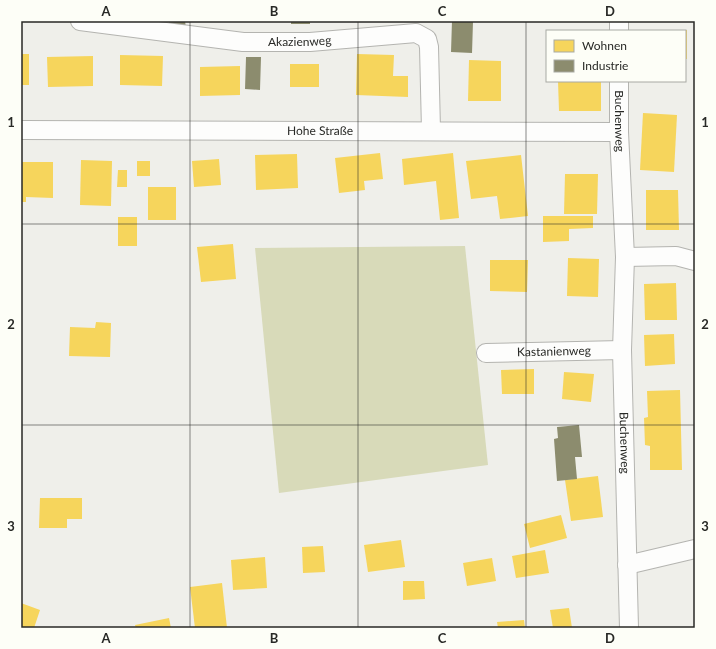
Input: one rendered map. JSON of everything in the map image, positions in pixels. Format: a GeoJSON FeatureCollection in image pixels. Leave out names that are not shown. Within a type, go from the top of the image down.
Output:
{"type":"FeatureCollection","features":[{"type":"Feature","properties":{"kind":"street","name":"Akazienweg"},"geometry":{"type":"LineString","coordinates":[[80,21],[243,42],[310,42],[416,33],[427,39],[429,47],[431,130]]}},
{"type":"Feature","properties":{"kind":"street","name":"Buchenweg"},"geometry":{"type":"LineString","coordinates":[[619,82],[619,132],[625,257],[622,350],[628,628]]}},
{"type":"Feature","properties":{"kind":"street","name":"Hohe Straße"},"geometry":{"type":"LineString","coordinates":[[21,130],[431,130],[619,132]]}},
{"type":"Feature","properties":{"kind":"street"},"geometry":{"type":"LineString","coordinates":[[625,257],[676,256],[695,261]]}},
{"type":"Feature","properties":{"kind":"street","name":"Kastanienweg"},"geometry":{"type":"LineString","coordinates":[[486,353],[622,350]]}},
{"type":"Feature","properties":{"kind":"street"},"geometry":{"type":"LineString","coordinates":[[627,565],[695,549]]}},
{"type":"Feature","properties":{"kind":"green space"},"geometry":{"type":"Polygon","coordinates":[[[465,246],[488,465],[279,493],[255,248],[465,246]]]}},
{"type":"Feature","properties":{"kind":"building: Wohnen"},"geometry":{"type":"Polygon","coordinates":[[[686,30],[687,30],[686,59],[686,30]]]}},
{"type":"Feature","properties":{"kind":"building: Wohnen"},"geometry":{"type":"Polygon","coordinates":[[[21,54],[29,54],[29,85],[21,85],[21,54]]]}},
{"type":"Feature","properties":{"kind":"building: Wohnen"},"geometry":{"type":"Polygon","coordinates":[[[357,54],[394,55],[393,76],[408,76],[408,97],[356,95],[357,54]]]}},
{"type":"Feature","properties":{"kind":"building: Wohnen"},"geometry":{"type":"Polygon","coordinates":[[[120,55],[163,56],[162,86],[120,85],[120,55]]]}},
{"type":"Feature","properties":{"kind":"building: Wohnen"},"geometry":{"type":"Polygon","coordinates":[[[93,56],[93,86],[48,87],[47,57],[93,56]]]}},
{"type":"Feature","properties":{"kind":"building: Wohnen"},"geometry":{"type":"Polygon","coordinates":[[[469,60],[501,61],[501,101],[468,101],[469,60]]]}},
{"type":"Feature","properties":{"kind":"building: Wohnen"},"geometry":{"type":"Polygon","coordinates":[[[290,64],[319,64],[319,87],[290,87],[290,64]]]}},
{"type":"Feature","properties":{"kind":"building: Wohnen"},"geometry":{"type":"Polygon","coordinates":[[[240,66],[240,95],[200,96],[200,67],[240,66]]]}},
{"type":"Feature","properties":{"kind":"building: Wohnen"},"geometry":{"type":"Polygon","coordinates":[[[558,82],[601,82],[601,111],[559,111],[558,82]]]}},
{"type":"Feature","properties":{"kind":"building: Wohnen"},"geometry":{"type":"Polygon","coordinates":[[[643,113],[677,115],[674,172],[640,170],[643,113]]]}},
{"type":"Feature","properties":{"kind":"building: Wohnen"},"geometry":{"type":"Polygon","coordinates":[[[380,153],[383,179],[364,181],[365,190],[339,193],[335,158],[380,153]]]}},
{"type":"Feature","properties":{"kind":"building: Wohnen"},"geometry":{"type":"Polygon","coordinates":[[[453,153],[459,218],[440,220],[436,181],[404,185],[402,159],[453,153]]]}},
{"type":"Feature","properties":{"kind":"building: Wohnen"},"geometry":{"type":"Polygon","coordinates":[[[297,154],[298,188],[256,190],[255,155],[297,154]]]}},
{"type":"Feature","properties":{"kind":"building: Wohnen"},"geometry":{"type":"Polygon","coordinates":[[[521,155],[528,216],[500,219],[497,196],[471,199],[466,161],[521,155]]]}},
{"type":"Feature","properties":{"kind":"building: Wohnen"},"geometry":{"type":"Polygon","coordinates":[[[219,159],[221,185],[194,187],[192,161],[219,159]]]}},
{"type":"Feature","properties":{"kind":"building: Wohnen"},"geometry":{"type":"Polygon","coordinates":[[[81,160],[112,161],[111,206],[80,205],[81,160]]]}},
{"type":"Feature","properties":{"kind":"building: Wohnen"},"geometry":{"type":"Polygon","coordinates":[[[137,161],[150,161],[150,176],[137,176],[137,161]]]}},
{"type":"Feature","properties":{"kind":"building: Wohnen"},"geometry":{"type":"Polygon","coordinates":[[[21,162],[53,162],[53,198],[26,197],[26,202],[21,202],[21,162]]]}},
{"type":"Feature","properties":{"kind":"building: Wohnen"},"geometry":{"type":"Polygon","coordinates":[[[118,170],[127,170],[127,187],[117,187],[118,170]]]}},
{"type":"Feature","properties":{"kind":"building: Wohnen"},"geometry":{"type":"Polygon","coordinates":[[[565,174],[598,174],[597,214],[564,214],[565,174]]]}},
{"type":"Feature","properties":{"kind":"building: Wohnen"},"geometry":{"type":"Polygon","coordinates":[[[148,187],[176,187],[176,220],[148,220],[148,187]]]}},
{"type":"Feature","properties":{"kind":"building: Wohnen"},"geometry":{"type":"Polygon","coordinates":[[[646,190],[678,190],[679,230],[646,230],[646,190]]]}},
{"type":"Feature","properties":{"kind":"building: Wohnen"},"geometry":{"type":"Polygon","coordinates":[[[543,216],[593,216],[593,228],[569,229],[569,241],[543,242],[543,216]]]}},
{"type":"Feature","properties":{"kind":"building: Wohnen"},"geometry":{"type":"Polygon","coordinates":[[[118,217],[137,217],[137,246],[118,246],[118,217]]]}},
{"type":"Feature","properties":{"kind":"building: Wohnen"},"geometry":{"type":"Polygon","coordinates":[[[233,244],[236,279],[201,282],[197,247],[233,244]]]}},
{"type":"Feature","properties":{"kind":"building: Wohnen"},"geometry":{"type":"Polygon","coordinates":[[[568,258],[599,259],[598,297],[567,296],[568,258]]]}},
{"type":"Feature","properties":{"kind":"building: Wohnen"},"geometry":{"type":"Polygon","coordinates":[[[490,260],[528,260],[527,292],[490,291],[490,260]]]}},
{"type":"Feature","properties":{"kind":"building: Wohnen"},"geometry":{"type":"Polygon","coordinates":[[[676,283],[677,320],[645,320],[644,284],[676,283]]]}},
{"type":"Feature","properties":{"kind":"building: Wohnen"},"geometry":{"type":"Polygon","coordinates":[[[96,322],[111,323],[110,357],[69,356],[70,327],[95,328],[96,322]]]}},
{"type":"Feature","properties":{"kind":"building: Wohnen"},"geometry":{"type":"Polygon","coordinates":[[[674,334],[675,364],[645,366],[644,335],[674,334]]]}},
{"type":"Feature","properties":{"kind":"building: Wohnen"},"geometry":{"type":"Polygon","coordinates":[[[534,369],[534,394],[502,394],[501,370],[534,369]]]}},
{"type":"Feature","properties":{"kind":"building: Wohnen"},"geometry":{"type":"Polygon","coordinates":[[[564,372],[594,374],[591,402],[562,399],[564,372]]]}},
{"type":"Feature","properties":{"kind":"building: Wohnen"},"geometry":{"type":"Polygon","coordinates":[[[680,390],[682,470],[650,470],[650,446],[645,445],[644,418],[648,417],[647,391],[680,390]]]}},
{"type":"Feature","properties":{"kind":"building: Wohnen"},"geometry":{"type":"Polygon","coordinates":[[[598,476],[603,517],[571,521],[565,480],[598,476]]]}},
{"type":"Feature","properties":{"kind":"building: Wohnen"},"geometry":{"type":"Polygon","coordinates":[[[40,498],[82,498],[82,519],[67,519],[67,528],[39,528],[40,498]]]}},
{"type":"Feature","properties":{"kind":"building: Wohnen"},"geometry":{"type":"Polygon","coordinates":[[[561,515],[567,538],[530,548],[524,524],[561,515]]]}},
{"type":"Feature","properties":{"kind":"building: Wohnen"},"geometry":{"type":"Polygon","coordinates":[[[401,540],[405,567],[368,572],[364,545],[401,540]]]}},
{"type":"Feature","properties":{"kind":"building: Wohnen"},"geometry":{"type":"Polygon","coordinates":[[[323,546],[325,572],[303,573],[302,547],[323,546]]]}},
{"type":"Feature","properties":{"kind":"building: Wohnen"},"geometry":{"type":"Polygon","coordinates":[[[545,550],[549,573],[516,578],[512,556],[545,550]]]}},
{"type":"Feature","properties":{"kind":"building: Wohnen"},"geometry":{"type":"Polygon","coordinates":[[[265,557],[267,588],[233,590],[231,560],[265,557]]]}},
{"type":"Feature","properties":{"kind":"building: Wohnen"},"geometry":{"type":"Polygon","coordinates":[[[492,558],[496,581],[467,586],[463,563],[492,558]]]}},
{"type":"Feature","properties":{"kind":"building: Wohnen"},"geometry":{"type":"Polygon","coordinates":[[[403,581],[424,581],[425,599],[403,600],[403,581]]]}},
{"type":"Feature","properties":{"kind":"building: Wohnen"},"geometry":{"type":"Polygon","coordinates":[[[222,583],[227,628],[195,628],[190,587],[222,583]]]}},
{"type":"Feature","properties":{"kind":"building: Wohnen"},"geometry":{"type":"Polygon","coordinates":[[[21,603],[40,610],[34,628],[21,628],[21,603]]]}},
{"type":"Feature","properties":{"kind":"building: Wohnen"},"geometry":{"type":"Polygon","coordinates":[[[569,608],[572,628],[553,628],[550,610],[569,608]]]}},
{"type":"Feature","properties":{"kind":"building: Wohnen"},"geometry":{"type":"Polygon","coordinates":[[[169,618],[171,628],[136,628],[135,625],[169,618]]]}},
{"type":"Feature","properties":{"kind":"building: Wohnen"},"geometry":{"type":"Polygon","coordinates":[[[524,620],[525,628],[498,628],[497,622],[524,620]]]}},
{"type":"Feature","properties":{"kind":"building: Industrie"},"geometry":{"type":"Polygon","coordinates":[[[169,21],[185,21],[186,28],[169,29],[169,21]]]}},
{"type":"Feature","properties":{"kind":"building: Industrie"},"geometry":{"type":"Polygon","coordinates":[[[291,21],[310,21],[310,24],[291,24],[291,21]]]}},
{"type":"Feature","properties":{"kind":"building: Industrie"},"geometry":{"type":"Polygon","coordinates":[[[452,21],[473,21],[472,53],[451,52],[452,21]]]}},
{"type":"Feature","properties":{"kind":"building: Industrie"},"geometry":{"type":"Polygon","coordinates":[[[246,57],[261,57],[260,90],[245,89],[246,57]]]}},
{"type":"Feature","properties":{"kind":"building: Industrie"},"geometry":{"type":"Polygon","coordinates":[[[579,425],[582,457],[575,457],[577,479],[557,481],[554,439],[558,438],[557,427],[579,425]]]}}]}
